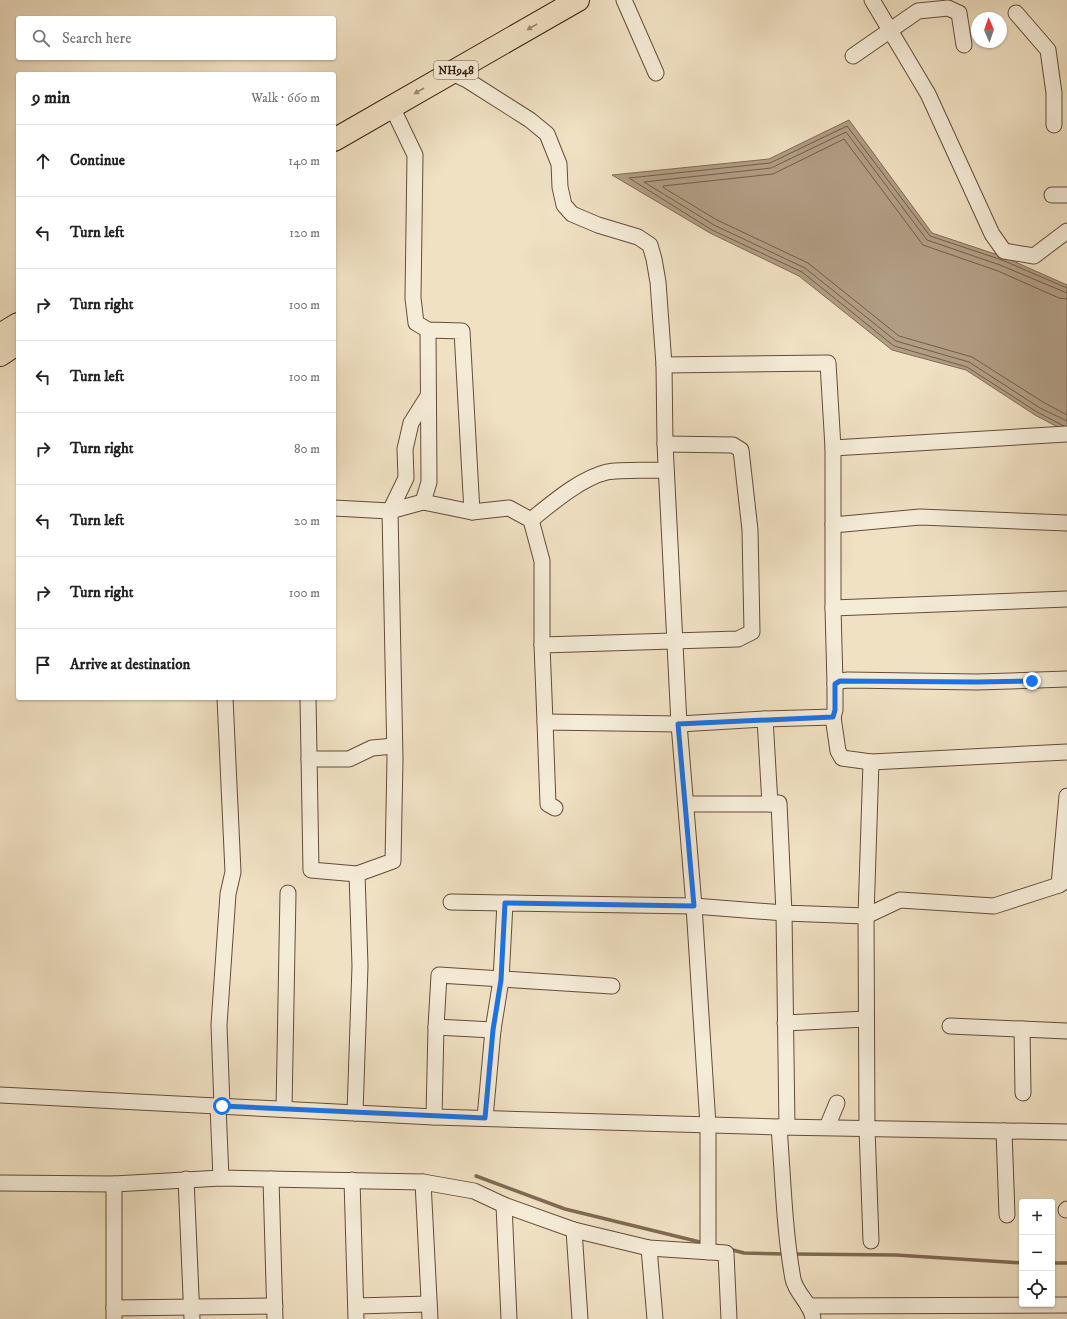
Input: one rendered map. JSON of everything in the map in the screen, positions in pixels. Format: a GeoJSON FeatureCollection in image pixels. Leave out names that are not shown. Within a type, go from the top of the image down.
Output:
{"type":"FeatureCollection","features":[{"type":"Feature","properties":{"kind":"highway","name":"NH948"},"geometry":{"type":"LineString","coordinates":[[336,122],[551,4],[578,0]]}},
{"type":"Feature","properties":{"kind":"highway","name":"NH948"},"geometry":{"type":"LineString","coordinates":[[336,139],[452,73],[551,4]]}},
{"type":"Feature","properties":{"kind":"highway"},"geometry":{"type":"LineString","coordinates":[[0,335],[16,325]]}},
{"type":"Feature","properties":{"kind":"highway"},"geometry":{"type":"LineString","coordinates":[[0,355],[16,344]]}},
{"type":"Feature","properties":{"kind":"street"},"geometry":{"type":"LineString","coordinates":[[624,0],[656,73]]}},
{"type":"Feature","properties":{"kind":"street"},"geometry":{"type":"LineString","coordinates":[[872,0],[928,94],[992,234],[1004,251],[1034,256],[1067,231]]}},
{"type":"Feature","properties":{"kind":"street"},"geometry":{"type":"LineString","coordinates":[[853,56],[918,11],[948,8],[959,13],[964,45]]}},
{"type":"Feature","properties":{"kind":"street"},"geometry":{"type":"LineString","coordinates":[[1016,13],[1048,50],[1060,94],[1054,125]]}},
{"type":"Feature","properties":{"kind":"street"},"geometry":{"type":"LineString","coordinates":[[452,73],[467,80],[530,120],[547,134],[559,164],[560,187],[564,205],[572,214],[598,225],[638,237],[650,245],[658,282],[664,365],[666,470],[678,724],[694,906],[708,1125],[708,1246]]}},
{"type":"Feature","properties":{"kind":"street"},"geometry":{"type":"LineString","coordinates":[[392,107],[416,155],[412,298],[416,323],[428,330],[462,331],[472,512]]}},
{"type":"Feature","properties":{"kind":"street"},"geometry":{"type":"LineString","coordinates":[[1052,195],[1067,196]]}},
{"type":"Feature","properties":{"kind":"street"},"geometry":{"type":"LineString","coordinates":[[423,502],[429,482],[428,330]]}},
{"type":"Feature","properties":{"kind":"street"},"geometry":{"type":"LineString","coordinates":[[664,365],[828,363],[833,448],[833,608],[835,684],[835,710],[833,717],[838,751],[842,758],[871,762],[1067,752]]}},
{"type":"Feature","properties":{"kind":"street"},"geometry":{"type":"LineString","coordinates":[[308,700],[311,870],[357,874],[393,861],[394,746],[390,511],[406,478],[405,449],[410,423],[428,396]]}},
{"type":"Feature","properties":{"kind":"street"},"geometry":{"type":"LineString","coordinates":[[833,448],[1067,434]]}},
{"type":"Feature","properties":{"kind":"street"},"geometry":{"type":"LineString","coordinates":[[542,645],[738,639],[752,632],[750,530],[741,450],[738,446],[665,444]]}},
{"type":"Feature","properties":{"kind":"street"},"geometry":{"type":"LineString","coordinates":[[531,520],[554,500],[587,481],[607,472],[666,470]]}},
{"type":"Feature","properties":{"kind":"street"},"geometry":{"type":"LineString","coordinates":[[336,508],[390,511],[423,502],[472,512],[509,508],[531,520],[542,560],[544,586],[542,645],[548,804],[555,808]]}},
{"type":"Feature","properties":{"kind":"street"},"geometry":{"type":"LineString","coordinates":[[833,525],[920,517],[1067,523]]}},
{"type":"Feature","properties":{"kind":"street"},"geometry":{"type":"LineString","coordinates":[[833,608],[1067,599]]}},
{"type":"Feature","properties":{"kind":"street"},"geometry":{"type":"LineString","coordinates":[[835,684],[840,681],[848,680],[977,682],[1067,680]]}},
{"type":"Feature","properties":{"kind":"street"},"geometry":{"type":"LineString","coordinates":[[221,1178],[219,1025],[228,894],[233,872],[225,700]]}},
{"type":"Feature","properties":{"kind":"street"},"geometry":{"type":"LineString","coordinates":[[545,722],[678,724],[833,717]]}},
{"type":"Feature","properties":{"kind":"street"},"geometry":{"type":"LineString","coordinates":[[765,719],[770,804]]}},
{"type":"Feature","properties":{"kind":"street"},"geometry":{"type":"LineString","coordinates":[[309,759],[349,759],[372,748],[394,746]]}},
{"type":"Feature","properties":{"kind":"street"},"geometry":{"type":"LineString","coordinates":[[871,762],[866,916],[867,1128],[871,1241]]}},
{"type":"Feature","properties":{"kind":"street"},"geometry":{"type":"LineString","coordinates":[[451,902],[694,906],[784,913],[866,916],[900,900],[994,906],[1063,883],[1067,796]]}},
{"type":"Feature","properties":{"kind":"street"},"geometry":{"type":"LineString","coordinates":[[686,804],[779,803],[784,913],[785,1023],[783,1127],[789,1252],[795,1287],[810,1313],[1061,1309]]}},
{"type":"Feature","properties":{"kind":"street"},"geometry":{"type":"LineString","coordinates":[[355,1113],[360,966],[357,874]]}},
{"type":"Feature","properties":{"kind":"street"},"geometry":{"type":"LineString","coordinates":[[284,1109],[288,893]]}},
{"type":"Feature","properties":{"kind":"street"},"geometry":{"type":"LineString","coordinates":[[485,1118],[493,1030],[501,980],[505,903]]}},
{"type":"Feature","properties":{"kind":"street"},"geometry":{"type":"LineString","coordinates":[[434,1117],[439,975],[612,986]]}},
{"type":"Feature","properties":{"kind":"street"},"geometry":{"type":"LineString","coordinates":[[785,1023],[866,1019]]}},
{"type":"Feature","properties":{"kind":"street"},"geometry":{"type":"LineString","coordinates":[[950,1026],[1067,1031]]}},
{"type":"Feature","properties":{"kind":"street"},"geometry":{"type":"LineString","coordinates":[[436,1027],[493,1030]]}},
{"type":"Feature","properties":{"kind":"street"},"geometry":{"type":"LineString","coordinates":[[1022,1029],[1023,1093]]}},
{"type":"Feature","properties":{"kind":"street"},"geometry":{"type":"LineString","coordinates":[[0,1095],[434,1117],[783,1127],[1067,1132]]}},
{"type":"Feature","properties":{"kind":"street"},"geometry":{"type":"LineString","coordinates":[[827,1128],[837,1103]]}},
{"type":"Feature","properties":{"kind":"street"},"geometry":{"type":"LineString","coordinates":[[1004,1131],[1007,1215]]}},
{"type":"Feature","properties":{"kind":"street"},"geometry":{"type":"LineString","coordinates":[[0,1183],[114,1184],[221,1178],[352,1180],[423,1182],[474,1191],[504,1205],[574,1230],[649,1248],[708,1246],[726,1253],[729,1319]]}},
{"type":"Feature","properties":{"kind":"street"},"geometry":{"type":"LineString","coordinates":[[114,1184],[114,1313],[275,1313],[271,1179]]}},
{"type":"Feature","properties":{"kind":"street"},"geometry":{"type":"LineString","coordinates":[[186,1180],[192,1314]]}},
{"type":"Feature","properties":{"kind":"street"},"geometry":{"type":"LineString","coordinates":[[352,1180],[356,1312],[429,1312],[423,1182]]}},
{"type":"Feature","properties":{"kind":"street"},"geometry":{"type":"LineString","coordinates":[[504,1205],[509,1319]]}},
{"type":"Feature","properties":{"kind":"street"},"geometry":{"type":"LineString","coordinates":[[574,1230],[580,1319]]}},
{"type":"Feature","properties":{"kind":"street"},"geometry":{"type":"LineString","coordinates":[[649,1248],[655,1319]]}},
{"type":"Feature","properties":{"kind":"water"},"geometry":{"type":"Polygon","coordinates":[[[849,120],[932,233],[1004,257],[1067,285],[1067,432],[1035,415],[966,370],[892,350],[799,276],[710,233],[612,175],[769,159],[849,120]]]}},
{"type":"Feature","properties":{"kind":"waterway"},"geometry":{"type":"LineString","coordinates":[[476,1176],[565,1209],[704,1243]]}},
{"type":"Feature","properties":{"kind":"waterway"},"geometry":{"type":"LineString","coordinates":[[729,1249],[744,1253],[786,1254]]}},
{"type":"Feature","properties":{"kind":"waterway"},"geometry":{"type":"LineString","coordinates":[[792,1254],[896,1255],[1019,1263]]}},
{"type":"Feature","properties":{"kind":"waterway"},"geometry":{"type":"LineString","coordinates":[[1055,1263],[1067,1263]]}},
{"type":"Feature","properties":{"kind":"route"},"geometry":{"type":"LineString","coordinates":[[222,1106],[434,1117],[485,1118],[493,1030],[501,980],[505,903],[694,906],[678,724],[833,717],[835,710],[835,684],[840,681],[848,680],[977,682],[1032,681]]}}]}
